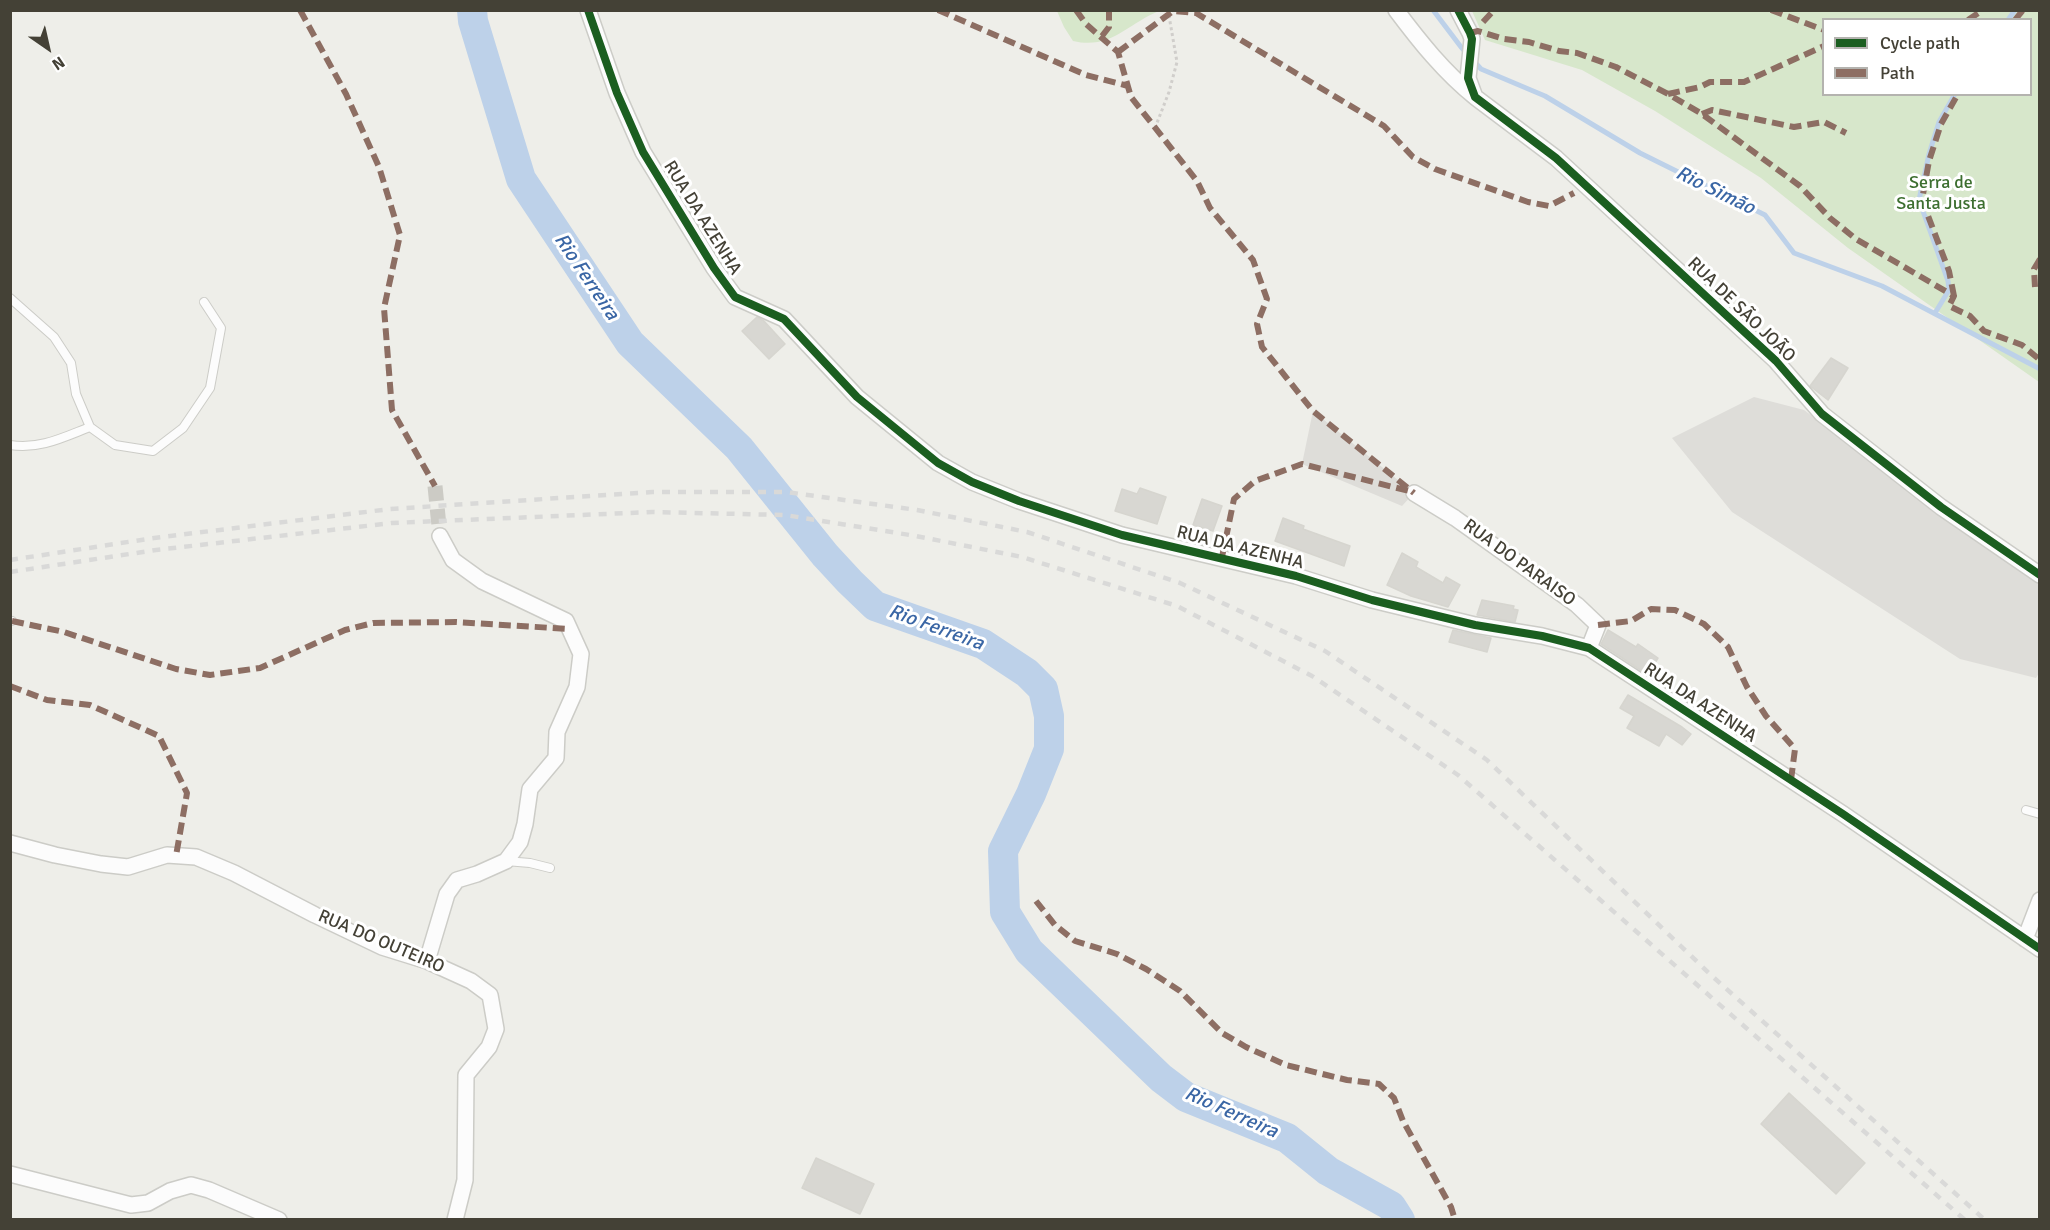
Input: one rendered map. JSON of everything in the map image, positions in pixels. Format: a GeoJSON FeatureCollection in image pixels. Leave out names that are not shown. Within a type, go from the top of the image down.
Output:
{"type":"FeatureCollection","features":[{"type":"Feature","properties":{"kind":"street","name":"RUA DA AZENHA"},"geometry":{"type":"LineString","coordinates":[[588,10],[616,93],[643,152],[714,268],[735,297],[784,319],[857,398],[938,463],[972,482],[1122,535],[1296,576],[1372,600],[1429,614],[1589,648],[1843,814],[2040,949]]}},
{"type":"Feature","properties":{"kind":"street","name":"RUA DE SÃO JOÃO"},"geometry":{"type":"LineString","coordinates":[[1396,10],[1422,45],[1451,77],[1564,165],[1776,361],[1822,414],[1941,507],[2040,575]]}},
{"type":"Feature","properties":{"kind":"street"},"geometry":{"type":"LineString","coordinates":[[1458,10],[1472,39],[1468,78],[1475,97]]}},
{"type":"Feature","properties":{"kind":"street","name":"RUA DO PARAISO"},"geometry":{"type":"LineString","coordinates":[[1414,493],[1455,518],[1577,605],[1599,625],[1589,648]]}},
{"type":"Feature","properties":{"kind":"street"},"geometry":{"type":"LineString","coordinates":[[426,961],[447,894],[457,880],[506,861],[520,842],[530,789],[556,759],[557,732],[577,687],[581,654],[566,621],[482,581],[453,560],[440,536]]}},
{"type":"Feature","properties":{"kind":"street","name":"RUA DO OUTEIRO"},"geometry":{"type":"LineString","coordinates":[[10,843],[55,855],[128,867],[167,855],[196,857],[234,873],[382,947],[426,961],[471,981],[490,995],[496,1029],[489,1047],[466,1075],[465,1180],[455,1220]]}},
{"type":"Feature","properties":{"kind":"street"},"geometry":{"type":"LineString","coordinates":[[2025,939],[2040,900]]}},
{"type":"Feature","properties":{"kind":"street"},"geometry":{"type":"LineString","coordinates":[[10,1174],[131,1205],[148,1203],[170,1191],[191,1185],[209,1190],[279,1220]]}},
{"type":"Feature","properties":{"kind":"lane"},"geometry":{"type":"LineString","coordinates":[[10,298],[54,337],[71,363],[76,394],[90,427],[115,445],[153,451],[183,428],[210,388],[221,328],[204,302]]}},
{"type":"Feature","properties":{"kind":"lane"},"geometry":{"type":"LineString","coordinates":[[10,445],[25,448],[54,441],[90,427]]}},
{"type":"Feature","properties":{"kind":"lane"},"geometry":{"type":"LineString","coordinates":[[2026,810],[2040,814]]}},
{"type":"Feature","properties":{"kind":"lane"},"geometry":{"type":"LineString","coordinates":[[506,861],[550,868]]}},
{"type":"Feature","properties":{"kind":"path"},"geometry":{"type":"LineString","coordinates":[[1155,128],[1169,92],[1177,62],[1168,10]]}},
{"type":"Feature","properties":{"kind":"green space"},"geometry":{"type":"Polygon","coordinates":[[[1057,10],[1159,11],[1108,39],[1086,43],[1073,41],[1057,10]]]}},
{"type":"Feature","properties":{"kind":"green space","name":"Serra de Santa Justa"},"geometry":{"type":"Polygon","coordinates":[[[1472,11],[2039,11],[2039,382],[1848,248],[1761,178],[1655,111],[1582,70],[1485,40],[1472,11]]]}},
{"type":"Feature","properties":{"kind":"shaded area"},"geometry":{"type":"Polygon","coordinates":[[[1754,397],[1804,410],[2037,583],[2040,587],[2039,673],[2036,678],[1960,659],[1732,512],[1672,438],[1754,397]]]}},
{"type":"Feature","properties":{"kind":"shaded area"},"geometry":{"type":"Polygon","coordinates":[[[1313,411],[1414,493],[1402,506],[1302,464],[1313,411]]]}},
{"type":"Feature","properties":{"kind":"building"},"geometry":{"type":"Polygon","coordinates":[[[757,317],[764,321],[785,344],[769,359],[742,331],[757,317]]]}},
{"type":"Feature","properties":{"kind":"building"},"geometry":{"type":"Polygon","coordinates":[[[1831,358],[1848,368],[1828,400],[1810,386],[1831,358]]]}},
{"type":"Feature","properties":{"kind":"building"},"geometry":{"type":"Polygon","coordinates":[[[1140,488],[1166,497],[1157,524],[1115,511],[1122,489],[1137,494],[1140,488]]]}},
{"type":"Feature","properties":{"kind":"building"},"geometry":{"type":"Polygon","coordinates":[[[1202,499],[1222,506],[1213,531],[1193,525],[1202,499]]]}},
{"type":"Feature","properties":{"kind":"building"},"geometry":{"type":"Polygon","coordinates":[[[1283,518],[1304,526],[1303,529],[1350,546],[1344,566],[1275,541],[1283,518]]]}},
{"type":"Feature","properties":{"kind":"building"},"geometry":{"type":"Polygon","coordinates":[[[1402,553],[1418,562],[1416,567],[1443,583],[1446,577],[1460,585],[1448,607],[1411,596],[1387,585],[1402,553]]]}},
{"type":"Feature","properties":{"kind":"building"},"geometry":{"type":"Polygon","coordinates":[[[1482,600],[1514,606],[1513,609],[1518,610],[1515,622],[1477,615],[1482,600]]]}},
{"type":"Feature","properties":{"kind":"building"},"geometry":{"type":"Polygon","coordinates":[[[1453,630],[1491,638],[1487,652],[1449,642],[1453,630]]]}},
{"type":"Feature","properties":{"kind":"building"},"geometry":{"type":"Polygon","coordinates":[[[1608,630],[1636,647],[1638,644],[1658,658],[1648,675],[1601,644],[1608,630]]]}},
{"type":"Feature","properties":{"kind":"building"},"geometry":{"type":"Polygon","coordinates":[[[1628,695],[1691,734],[1682,745],[1666,734],[1659,746],[1627,728],[1634,716],[1620,708],[1628,695]]]}},
{"type":"Feature","properties":{"kind":"building"},"geometry":{"type":"Polygon","coordinates":[[[1789,1093],[1865,1163],[1836,1194],[1761,1124],[1789,1093]]]}},
{"type":"Feature","properties":{"kind":"building"},"geometry":{"type":"Polygon","coordinates":[[[816,1158],[874,1184],[860,1214],[802,1188],[816,1158]]]}},
{"type":"Feature","properties":{"kind":"waterway","name":"Rio Ferreira"},"geometry":{"type":"LineString","coordinates":[[472,10],[473,21],[521,179],[630,343],[739,448],[825,555],[875,606],[983,644],[1027,673],[1043,689],[1049,716],[1049,749],[1031,794],[1003,851],[1005,912],[1029,951],[1161,1078],[1186,1097],[1287,1138],[1328,1171],[1391,1206],[1400,1220]]}},
{"type":"Feature","properties":{"kind":"waterway","name":"Rio Simão"},"geometry":{"type":"LineString","coordinates":[[1433,10],[1481,69],[1545,96],[1640,153],[1765,215],[1794,253],[1882,286],[2040,369]]}},
{"type":"Feature","properties":{"kind":"waterway"},"geometry":{"type":"LineString","coordinates":[[2009,18],[2015,10]]}},
{"type":"Feature","properties":{"kind":"waterway"},"geometry":{"type":"LineString","coordinates":[[1935,313],[1949,290],[1948,281],[1919,200],[1939,122],[1954,96]]}},
{"type":"Feature","properties":{"kind":"tunnel"},"geometry":{"type":"LineString","coordinates":[[435,486],[440,536]]}},
{"type":"Feature","properties":{"kind":"railway"},"geometry":{"type":"LineString","coordinates":[[10,560],[154,538],[390,509],[652,492],[786,492],[917,510],[1027,532],[1180,583],[1325,651],[1487,760],[1712,976],[1985,1220]]}},
{"type":"Feature","properties":{"kind":"railway"},"geometry":{"type":"LineString","coordinates":[[10,572],[156,550],[392,523],[652,512],[785,515],[916,536],[1022,557],[1177,606],[1312,676],[1458,775],[1965,1220]]}},
{"type":"Feature","properties":{"kind":"marked path"},"geometry":{"type":"LineString","coordinates":[[300,10],[346,94],[379,167],[400,235],[384,308],[392,410],[435,486]]}},
{"type":"Feature","properties":{"kind":"marked path"},"geometry":{"type":"LineString","coordinates":[[938,10],[1086,75],[1128,86]]}},
{"type":"Feature","properties":{"kind":"marked path"},"geometry":{"type":"LineString","coordinates":[[1076,10],[1086,24],[1118,52],[1131,97],[1197,181],[1210,208],[1253,260],[1267,299],[1257,324],[1262,347],[1313,411],[1414,493]]}},
{"type":"Feature","properties":{"kind":"marked path"},"geometry":{"type":"LineString","coordinates":[[1102,36],[1109,27],[1109,10]]}},
{"type":"Feature","properties":{"kind":"marked path"},"geometry":{"type":"LineString","coordinates":[[1483,22],[1494,10]]}},
{"type":"Feature","properties":{"kind":"marked path"},"geometry":{"type":"LineString","coordinates":[[1771,10],[1822,29]]}},
{"type":"Feature","properties":{"kind":"marked path"},"geometry":{"type":"LineString","coordinates":[[1971,18],[1983,10]]}},
{"type":"Feature","properties":{"kind":"marked path"},"geometry":{"type":"LineString","coordinates":[[2017,18],[2023,10]]}},
{"type":"Feature","properties":{"kind":"marked path"},"geometry":{"type":"LineString","coordinates":[[1118,52],[1173,11],[1196,13],[1384,126],[1413,157],[1435,169],[1528,202],[1549,206],[1574,193]]}},
{"type":"Feature","properties":{"kind":"marked path"},"geometry":{"type":"LineString","coordinates":[[1470,33],[1478,31],[1504,39],[1577,53],[1616,67],[1668,94],[1702,114],[1800,186],[1830,218],[1856,239],[1954,296],[1949,306],[1970,316],[1984,331],[2022,345],[2040,360]]}},
{"type":"Feature","properties":{"kind":"marked path"},"geometry":{"type":"LineString","coordinates":[[1668,94],[1700,87],[1710,82],[1744,82],[1822,47]]}},
{"type":"Feature","properties":{"kind":"marked path"},"geometry":{"type":"LineString","coordinates":[[1954,296],[1949,271],[1922,200],[1929,161],[1941,124],[1957,96]]}},
{"type":"Feature","properties":{"kind":"marked path"},"geometry":{"type":"LineString","coordinates":[[1702,114],[1712,110],[1794,127],[1824,122],[1846,133]]}},
{"type":"Feature","properties":{"kind":"marked path"},"geometry":{"type":"LineString","coordinates":[[2035,287],[2034,269],[2040,259]]}},
{"type":"Feature","properties":{"kind":"marked path"},"geometry":{"type":"LineString","coordinates":[[1222,557],[1234,499],[1255,481],[1302,464],[1409,491]]}},
{"type":"Feature","properties":{"kind":"marked path"},"geometry":{"type":"LineString","coordinates":[[1598,625],[1631,621],[1651,609],[1675,610],[1704,624],[1728,647],[1747,687],[1766,716],[1795,749],[1791,780]]}},
{"type":"Feature","properties":{"kind":"marked path"},"geometry":{"type":"LineString","coordinates":[[12,621],[64,632],[176,669],[210,675],[260,668],[345,630],[373,623],[456,622],[569,629]]}},
{"type":"Feature","properties":{"kind":"marked path"},"geometry":{"type":"LineString","coordinates":[[10,686],[47,700],[90,705],[159,736],[187,793],[176,856]]}},
{"type":"Feature","properties":{"kind":"marked path"},"geometry":{"type":"LineString","coordinates":[[1036,901],[1055,925],[1075,941],[1117,954],[1146,969],[1180,991],[1222,1033],[1246,1047],[1286,1065],[1347,1080],[1379,1084],[1394,1098],[1403,1121],[1451,1207],[1455,1220]]}},
{"type":"Feature","properties":{"kind":"cycle path"},"geometry":{"type":"LineString","coordinates":[[588,10],[617,93],[643,152],[714,268],[735,297],[784,319],[857,397],[938,463],[972,482],[1019,501],[1122,535],[1296,576],[1372,600],[1475,625],[1542,636],[1589,648],[1843,814],[2040,949]]}},
{"type":"Feature","properties":{"kind":"cycle path"},"geometry":{"type":"LineString","coordinates":[[1458,10],[1472,39],[1468,78],[1475,97],[1556,158],[1776,361],[1822,414],[1941,507],[2040,575]]}}]}
